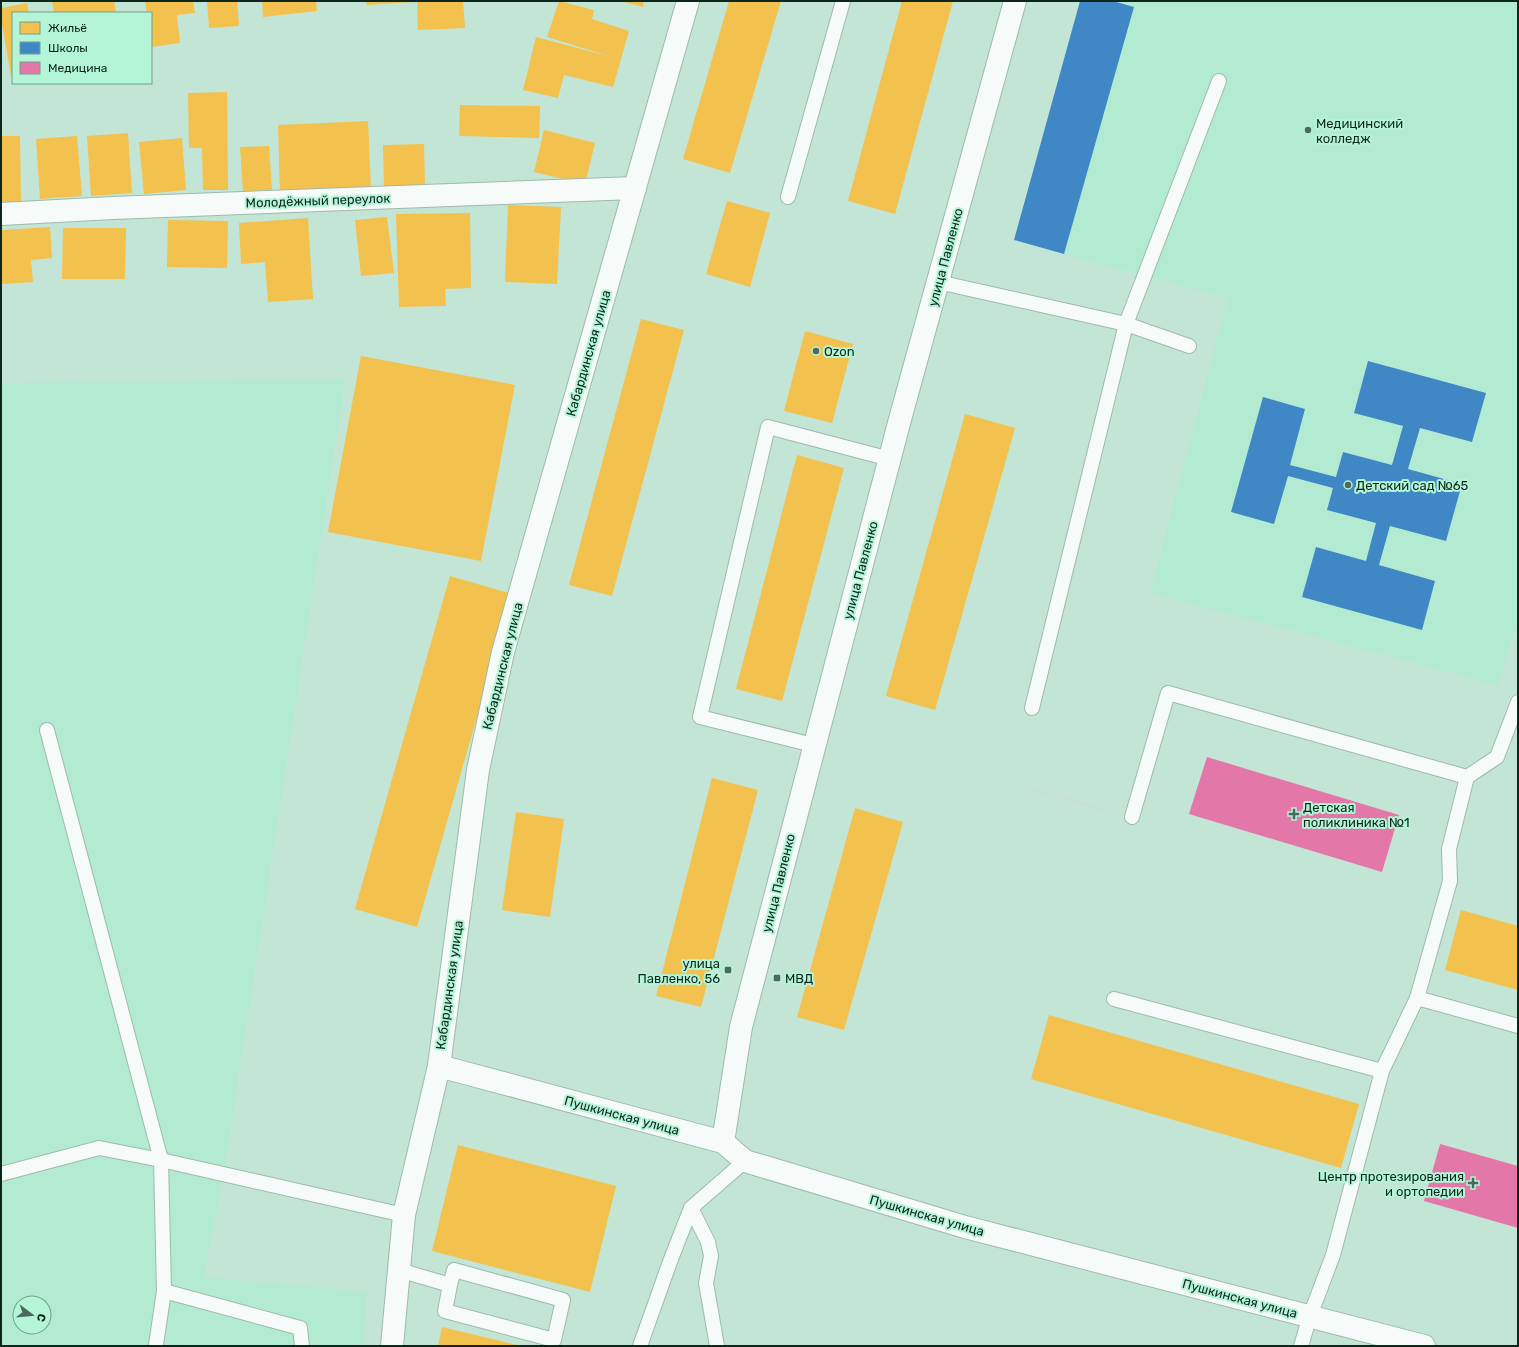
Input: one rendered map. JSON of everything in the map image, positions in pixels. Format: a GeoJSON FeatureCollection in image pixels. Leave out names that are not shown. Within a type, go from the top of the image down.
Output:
{"type":"FeatureCollection","features":[{"type":"Feature","properties":{"kind":"street","name":"Кабардинская улица"},"geometry":{"type":"LineString","coordinates":[[392,1346],[404,1215],[439,1066],[478,770],[503,652],[688,1]]}},
{"type":"Feature","properties":{"kind":"street","name":"улица Павленко"},"geometry":{"type":"LineString","coordinates":[[723,1142],[741,1026],[890,459],[1015,1]]}},
{"type":"Feature","properties":{"kind":"street","name":"Молодёжный переулок"},"geometry":{"type":"LineString","coordinates":[[1,214],[113,208],[635,188]]}},
{"type":"Feature","properties":{"kind":"street","name":"Пушкинская улица"},"geometry":{"type":"LineString","coordinates":[[439,1066],[723,1142],[745,1161],[965,1226],[1424,1346]]}},
{"type":"Feature","properties":{"kind":"lane"},"geometry":{"type":"LineString","coordinates":[[788,197],[843,1]]}},
{"type":"Feature","properties":{"kind":"lane"},"geometry":{"type":"LineString","coordinates":[[1032,708],[1126,324],[1219,81]]}},
{"type":"Feature","properties":{"kind":"lane"},"geometry":{"type":"LineString","coordinates":[[938,282],[1126,324],[1189,346]]}},
{"type":"Feature","properties":{"kind":"lane"},"geometry":{"type":"LineString","coordinates":[[814,746],[700,717],[768,427],[890,459]]}},
{"type":"Feature","properties":{"kind":"lane"},"geometry":{"type":"LineString","coordinates":[[1132,817],[1168,693],[1467,777]]}},
{"type":"Feature","properties":{"kind":"lane"},"geometry":{"type":"LineString","coordinates":[[1301,1346],[1310,1316],[1333,1254],[1382,1071],[1417,998],[1450,880],[1449,849],[1467,777],[1497,757],[1518,702]]}},
{"type":"Feature","properties":{"kind":"lane"},"geometry":{"type":"LineString","coordinates":[[48,730],[161,1160],[164,1291],[156,1345]]}},
{"type":"Feature","properties":{"kind":"lane"},"geometry":{"type":"LineString","coordinates":[[1417,998],[1518,1026]]}},
{"type":"Feature","properties":{"kind":"lane"},"geometry":{"type":"LineString","coordinates":[[1114,999],[1382,1071]]}},
{"type":"Feature","properties":{"kind":"lane"},"geometry":{"type":"LineString","coordinates":[[1,1174],[99,1148],[161,1160],[404,1215]]}},
{"type":"Feature","properties":{"kind":"lane"},"geometry":{"type":"LineString","coordinates":[[640,1346],[671,1259],[692,1208],[745,1161]]}},
{"type":"Feature","properties":{"kind":"lane"},"geometry":{"type":"LineString","coordinates":[[692,1208],[708,1242],[711,1256],[706,1284],[717,1346]]}},
{"type":"Feature","properties":{"kind":"lane"},"geometry":{"type":"LineString","coordinates":[[399,1270],[450,1285]]}},
{"type":"Feature","properties":{"kind":"lane"},"geometry":{"type":"LineString","coordinates":[[454,1270],[563,1300],[554,1340],[446,1311],[450,1285],[454,1270]]}},
{"type":"Feature","properties":{"kind":"lane"},"geometry":{"type":"LineString","coordinates":[[164,1291],[300,1328],[302,1346]]}},
{"type":"Feature","properties":{"kind":"path"},"geometry":{"type":"LineString","coordinates":[[1031,789],[1132,817]]}},
{"type":"Feature","properties":{"kind":"shaded area"},"geometry":{"type":"Polygon","coordinates":[[[1123,1],[1518,1],[1518,617],[1498,685],[1150,593],[1228,298],[1064,254],[1133,7],[1122,4],[1123,1]]]}},
{"type":"Feature","properties":{"kind":"shaded area"},"geometry":{"type":"Polygon","coordinates":[[[345,379],[226,1159],[204,1277],[367,1292],[364,1346],[1,1346],[1,383],[345,379]]]}},
{"type":"Feature","properties":{"kind":"building: Жильё"},"geometry":{"type":"Polygon","coordinates":[[[52,1],[114,1],[116,12],[54,12],[52,1]]]}},
{"type":"Feature","properties":{"kind":"building: Жильё"},"geometry":{"type":"Polygon","coordinates":[[[145,1],[193,1],[195,13],[177,15],[180,43],[152,47],[152,12],[147,12],[145,1]]]}},
{"type":"Feature","properties":{"kind":"building: Жильё"},"geometry":{"type":"Polygon","coordinates":[[[207,1],[237,1],[239,26],[209,28],[207,1]]]}},
{"type":"Feature","properties":{"kind":"building: Жильё"},"geometry":{"type":"Polygon","coordinates":[[[262,1],[316,1],[317,11],[263,17],[262,1]]]}},
{"type":"Feature","properties":{"kind":"building: Жильё"},"geometry":{"type":"Polygon","coordinates":[[[366,1],[413,1],[413,2],[367,5],[366,1]]]}},
{"type":"Feature","properties":{"kind":"building: Жильё"},"geometry":{"type":"Polygon","coordinates":[[[417,1],[463,1],[465,28],[418,30],[417,1]]]}},
{"type":"Feature","properties":{"kind":"building: Жильё"},"geometry":{"type":"Polygon","coordinates":[[[559,1],[594,10],[592,19],[629,31],[613,87],[564,75],[558,98],[523,90],[536,37],[612,57],[547,37],[559,1]]]}},
{"type":"Feature","properties":{"kind":"building: Жильё"},"geometry":{"type":"Polygon","coordinates":[[[620,1],[644,1],[643,7],[620,1]]]}},
{"type":"Feature","properties":{"kind":"building: Жильё"},"geometry":{"type":"Polygon","coordinates":[[[729,1],[781,1],[730,173],[683,159],[729,1]]]}},
{"type":"Feature","properties":{"kind":"building: Жильё"},"geometry":{"type":"Polygon","coordinates":[[[902,1],[953,1],[895,214],[848,201],[902,1]]]}},
{"type":"Feature","properties":{"kind":"building: Жильё"},"geometry":{"type":"Polygon","coordinates":[[[27,3],[29,12],[12,12],[12,76],[1,19],[1,8],[27,3]]]}},
{"type":"Feature","properties":{"kind":"building: Жильё"},"geometry":{"type":"Polygon","coordinates":[[[227,92],[228,190],[203,190],[202,148],[189,148],[188,93],[227,92]]]}},
{"type":"Feature","properties":{"kind":"building: Жильё"},"geometry":{"type":"Polygon","coordinates":[[[460,105],[540,106],[539,138],[459,136],[460,105]]]}},
{"type":"Feature","properties":{"kind":"building: Жильё"},"geometry":{"type":"Polygon","coordinates":[[[368,121],[371,189],[280,193],[278,125],[368,121]]]}},
{"type":"Feature","properties":{"kind":"building: Жильё"},"geometry":{"type":"Polygon","coordinates":[[[544,130],[595,143],[585,184],[534,172],[544,130]]]}},
{"type":"Feature","properties":{"kind":"building: Жильё"},"geometry":{"type":"Polygon","coordinates":[[[128,133],[132,193],[91,196],[87,136],[128,133]]]}},
{"type":"Feature","properties":{"kind":"building: Жильё"},"geometry":{"type":"Polygon","coordinates":[[[1,136],[20,136],[21,202],[1,202],[1,136]]]}},
{"type":"Feature","properties":{"kind":"building: Жильё"},"geometry":{"type":"Polygon","coordinates":[[[77,136],[82,196],[40,199],[36,139],[77,136]]]}},
{"type":"Feature","properties":{"kind":"building: Жильё"},"geometry":{"type":"Polygon","coordinates":[[[182,138],[186,190],[144,194],[139,142],[182,138]]]}},
{"type":"Feature","properties":{"kind":"building: Жильё"},"geometry":{"type":"Polygon","coordinates":[[[424,144],[425,185],[384,186],[383,145],[424,144]]]}},
{"type":"Feature","properties":{"kind":"building: Жильё"},"geometry":{"type":"Polygon","coordinates":[[[269,146],[272,190],[243,192],[240,147],[269,146]]]}},
{"type":"Feature","properties":{"kind":"building: Жильё"},"geometry":{"type":"Polygon","coordinates":[[[727,201],[770,213],[750,287],[706,274],[727,201]]]}},
{"type":"Feature","properties":{"kind":"building: Жильё"},"geometry":{"type":"Polygon","coordinates":[[[508,205],[561,207],[557,284],[505,282],[508,205]]]}},
{"type":"Feature","properties":{"kind":"building: Жильё"},"geometry":{"type":"Polygon","coordinates":[[[470,213],[471,288],[445,289],[446,306],[399,307],[396,214],[470,213]]]}},
{"type":"Feature","properties":{"kind":"building: Жильё"},"geometry":{"type":"Polygon","coordinates":[[[387,217],[394,273],[361,276],[355,220],[387,217]]]}},
{"type":"Feature","properties":{"kind":"building: Жильё"},"geometry":{"type":"Polygon","coordinates":[[[308,218],[313,299],[268,302],[265,262],[241,264],[239,223],[308,218]]]}},
{"type":"Feature","properties":{"kind":"building: Жильё"},"geometry":{"type":"Polygon","coordinates":[[[168,220],[228,221],[227,268],[167,267],[168,220]]]}},
{"type":"Feature","properties":{"kind":"building: Жильё"},"geometry":{"type":"Polygon","coordinates":[[[50,227],[52,258],[31,260],[33,282],[1,284],[1,230],[50,227]]]}},
{"type":"Feature","properties":{"kind":"building: Жильё"},"geometry":{"type":"Polygon","coordinates":[[[63,228],[126,228],[125,279],[62,279],[63,228]]]}},
{"type":"Feature","properties":{"kind":"building: Жильё"},"geometry":{"type":"Polygon","coordinates":[[[641,319],[684,330],[612,596],[569,585],[641,319]]]}},
{"type":"Feature","properties":{"kind":"building: Жильё"},"geometry":{"type":"Polygon","coordinates":[[[805,331],[853,344],[832,423],[784,411],[805,331]]]}},
{"type":"Feature","properties":{"kind":"building: Жильё"},"geometry":{"type":"Polygon","coordinates":[[[361,356],[515,385],[481,561],[328,532],[361,356]]]}},
{"type":"Feature","properties":{"kind":"building: Жильё"},"geometry":{"type":"Polygon","coordinates":[[[965,414],[1015,428],[935,710],[886,696],[965,414]]]}},
{"type":"Feature","properties":{"kind":"building: Жильё"},"geometry":{"type":"Polygon","coordinates":[[[797,455],[844,468],[782,701],[736,689],[797,455]]]}},
{"type":"Feature","properties":{"kind":"building: Жильё"},"geometry":{"type":"Polygon","coordinates":[[[450,576],[512,594],[417,927],[355,909],[450,576]]]}},
{"type":"Feature","properties":{"kind":"building: Жильё"},"geometry":{"type":"Polygon","coordinates":[[[712,778],[758,790],[701,1007],[656,996],[712,778]]]}},
{"type":"Feature","properties":{"kind":"building: Жильё"},"geometry":{"type":"Polygon","coordinates":[[[855,808],[903,822],[844,1030],[797,1017],[855,808]]]}},
{"type":"Feature","properties":{"kind":"building: Жильё"},"geometry":{"type":"Polygon","coordinates":[[[516,812],[564,819],[550,917],[502,910],[516,812]]]}},
{"type":"Feature","properties":{"kind":"building: Жильё"},"geometry":{"type":"Polygon","coordinates":[[[1461,910],[1518,926],[1518,990],[1445,970],[1461,910]]]}},
{"type":"Feature","properties":{"kind":"building: Жильё"},"geometry":{"type":"Polygon","coordinates":[[[1049,1015],[1359,1104],[1341,1168],[1031,1079],[1049,1015]]]}},
{"type":"Feature","properties":{"kind":"building: Жильё"},"geometry":{"type":"Polygon","coordinates":[[[458,1145],[616,1186],[590,1292],[432,1251],[458,1145]]]}},
{"type":"Feature","properties":{"kind":"building: Жильё"},"geometry":{"type":"Polygon","coordinates":[[[442,1327],[517,1345],[517,1346],[438,1346],[442,1327]]]}},
{"type":"Feature","properties":{"kind":"building: Школы"},"geometry":{"type":"Polygon","coordinates":[[[1080,1],[1113,1],[1134,7],[1064,254],[1014,240],[1080,1]]]}},
{"type":"Feature","properties":{"kind":"building: Школы"},"geometry":{"type":"Polygon","coordinates":[[[1368,361],[1486,393],[1472,442],[1420,428],[1408,469],[1462,484],[1446,541],[1390,526],[1379,565],[1435,581],[1422,630],[1302,597],[1316,547],[1366,561],[1376,523],[1327,510],[1333,488],[1288,476],[1274,524],[1231,512],[1263,397],[1305,409],[1290,465],[1336,477],[1343,452],[1392,465],[1403,426],[1354,413],[1368,361]]]}},
{"type":"Feature","properties":{"kind":"building: Медицина","name":"Детская поликлиника №1"},"geometry":{"type":"Polygon","coordinates":[[[1207,757],[1399,815],[1382,872],[1189,814],[1207,757]]]}},
{"type":"Feature","properties":{"kind":"building: Медицина","name":"Центр протезирования и ортопедии"},"geometry":{"type":"Polygon","coordinates":[[[1440,1144],[1518,1166],[1518,1228],[1424,1201],[1440,1144]]]}},
{"type":"Feature","properties":{"kind":"place","name":"Медицинский колледж"},"geometry":{"type":"Point","coordinates":[1308,130]}},
{"type":"Feature","properties":{"kind":"place","name":"Ozon"},"geometry":{"type":"Point","coordinates":[816,351]}},
{"type":"Feature","properties":{"kind":"place","name":"Детский сад №65"},"geometry":{"type":"Point","coordinates":[1348,485]}},
{"type":"Feature","properties":{"kind":"place","name":"Детская поликлиника №1"},"geometry":{"type":"Point","coordinates":[1294,814]}},
{"type":"Feature","properties":{"kind":"place","name":"улица Павленко, 56"},"geometry":{"type":"Point","coordinates":[728,970]}},
{"type":"Feature","properties":{"kind":"place","name":"МВД"},"geometry":{"type":"Point","coordinates":[777,978]}},
{"type":"Feature","properties":{"kind":"place","name":"Центр протезирования и ортопедии"},"geometry":{"type":"Point","coordinates":[1473,1183]}}]}
